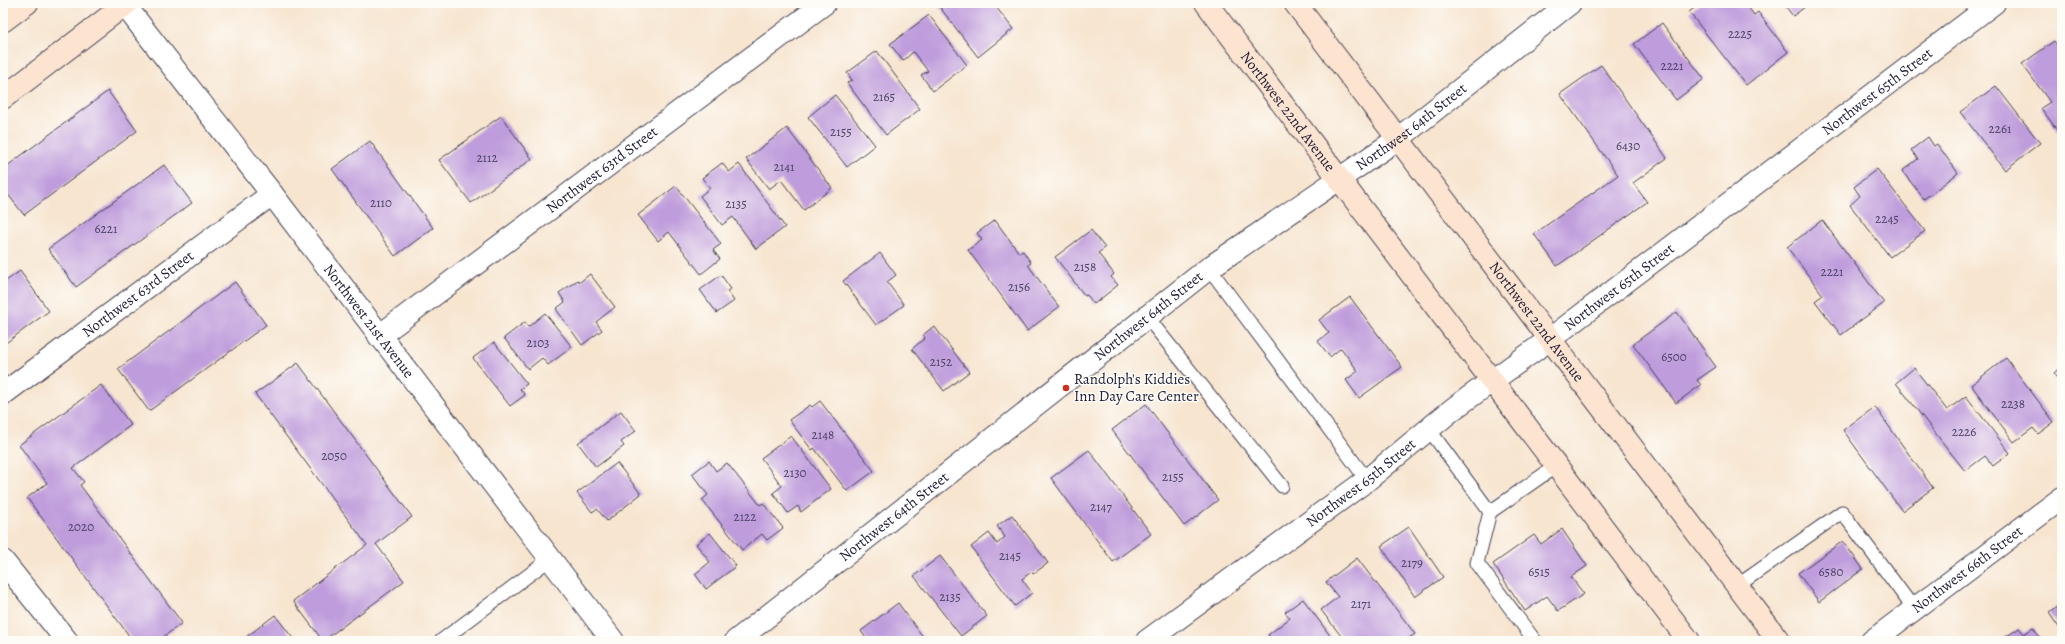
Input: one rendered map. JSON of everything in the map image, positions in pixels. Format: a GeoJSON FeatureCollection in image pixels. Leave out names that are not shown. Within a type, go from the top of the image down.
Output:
{"type":"FeatureCollection","features":[{"type":"Feature","properties":{"kind":"main road"},"geometry":{"type":"LineString","coordinates":[[3,21],[27,3]]}},
{"type":"Feature","properties":{"kind":"main road","name":"Northwest 22nd Avenue"},"geometry":{"type":"LineString","coordinates":[[1206,3],[1689,641]]}},
{"type":"Feature","properties":{"kind":"main road","name":"Northwest 22nd Avenue"},"geometry":{"type":"LineString","coordinates":[[1295,3],[1399,138],[1779,641]]}},
{"type":"Feature","properties":{"kind":"main road"},"geometry":{"type":"LineString","coordinates":[[3,98],[125,4]]}},
{"type":"Feature","properties":{"kind":"street","name":"Northwest 63rd Street"},"geometry":{"type":"LineString","coordinates":[[379,336],[825,3]]}},
{"type":"Feature","properties":{"kind":"street","name":"Northwest 64th Street"},"geometry":{"type":"LineString","coordinates":[[736,641],[1209,268],[1399,138],[1570,3]]}},
{"type":"Feature","properties":{"kind":"street","name":"Northwest 65th Street"},"geometry":{"type":"LineString","coordinates":[[1147,641],[1367,480],[1428,428],[1491,380],[1550,339],[1994,3]]}},
{"type":"Feature","properties":{"kind":"street","name":"Northwest 21st Avenue"},"geometry":{"type":"LineString","coordinates":[[125,4],[613,641]]}},
{"type":"Feature","properties":{"kind":"street","name":"Northwest 63rd Street"},"geometry":{"type":"LineString","coordinates":[[3,394],[272,194]]}},
{"type":"Feature","properties":{"kind":"street","name":"Northwest 66th Street"},"geometry":{"type":"LineString","coordinates":[[1872,641],[2062,498]]}},
{"type":"Feature","properties":{"kind":"street"},"geometry":{"type":"LineString","coordinates":[[3,561],[66,641]]}},
{"type":"Feature","properties":{"kind":"lane"},"geometry":{"type":"LineString","coordinates":[[1209,268],[1367,480]]}},
{"type":"Feature","properties":{"kind":"lane"},"geometry":{"type":"LineString","coordinates":[[1147,317],[1282,486]]}},
{"type":"Feature","properties":{"kind":"lane"},"geometry":{"type":"LineString","coordinates":[[1428,428],[1490,512]]}},
{"type":"Feature","properties":{"kind":"lane"},"geometry":{"type":"LineString","coordinates":[[1535,641],[1477,563],[1490,512],[1556,466]]}},
{"type":"Feature","properties":{"kind":"lane"},"geometry":{"type":"LineString","coordinates":[[1737,586],[1842,512],[1914,609]]}},
{"type":"Feature","properties":{"kind":"lane"},"geometry":{"type":"LineString","coordinates":[[440,641],[550,559]]}},
{"type":"Feature","properties":{"kind":"building"},"geometry":{"type":"Polygon","coordinates":[[[940,3],[993,3],[1013,29],[978,57],[938,5],[940,3]]]}},
{"type":"Feature","properties":{"kind":"building"},"geometry":{"type":"Polygon","coordinates":[[[1701,3],[1745,3],[1754,15],[1758,12],[1788,52],[1746,85],[1689,12],[1701,3]]]}},
{"type":"Feature","properties":{"kind":"building"},"geometry":{"type":"Polygon","coordinates":[[[1783,3],[1810,3],[1793,16],[1783,3]]]}},
{"type":"Feature","properties":{"kind":"building"},"geometry":{"type":"Polygon","coordinates":[[[929,15],[967,65],[933,91],[921,75],[928,71],[913,52],[903,61],[890,44],[929,15]]]}},
{"type":"Feature","properties":{"kind":"building"},"geometry":{"type":"Polygon","coordinates":[[[1662,23],[1704,79],[1676,100],[1634,44],[1662,23]]]}},
{"type":"Feature","properties":{"kind":"building"},"geometry":{"type":"Polygon","coordinates":[[[2054,41],[2062,51],[2062,137],[2041,108],[2050,102],[2022,64],[2054,41]]]}},
{"type":"Feature","properties":{"kind":"building"},"geometry":{"type":"Polygon","coordinates":[[[877,51],[920,109],[886,135],[847,83],[852,80],[847,73],[877,51]]]}},
{"type":"Feature","properties":{"kind":"building"},"geometry":{"type":"Polygon","coordinates":[[[1601,65],[1667,158],[1633,183],[1647,202],[1557,266],[1534,234],[1618,175],[1560,94],[1601,65]]]}},
{"type":"Feature","properties":{"kind":"building"},"geometry":{"type":"Polygon","coordinates":[[[1996,86],[2040,143],[2005,170],[1960,112],[1996,86]]]}},
{"type":"Feature","properties":{"kind":"building"},"geometry":{"type":"Polygon","coordinates":[[[108,91],[137,131],[24,215],[3,188],[3,169],[108,91]]]}},
{"type":"Feature","properties":{"kind":"building"},"geometry":{"type":"Polygon","coordinates":[[[835,95],[875,145],[847,167],[808,117],[835,95]]]}},
{"type":"Feature","properties":{"kind":"building"},"geometry":{"type":"Polygon","coordinates":[[[501,116],[532,159],[471,203],[439,160],[501,116]]]}},
{"type":"Feature","properties":{"kind":"building"},"geometry":{"type":"Polygon","coordinates":[[[787,128],[832,188],[804,210],[781,180],[769,189],[746,159],[787,128]]]}},
{"type":"Feature","properties":{"kind":"building"},"geometry":{"type":"Polygon","coordinates":[[[1928,137],[1934,146],[1937,144],[1958,173],[1924,199],[1902,171],[1918,159],[1911,150],[1928,137]]]}},
{"type":"Feature","properties":{"kind":"building"},"geometry":{"type":"Polygon","coordinates":[[[370,141],[433,228],[395,256],[332,169],[370,141]]]}},
{"type":"Feature","properties":{"kind":"building"},"geometry":{"type":"Polygon","coordinates":[[[722,163],[729,172],[739,164],[785,227],[756,249],[733,217],[722,225],[700,196],[710,188],[702,178],[722,163]]]}},
{"type":"Feature","properties":{"kind":"building"},"geometry":{"type":"Polygon","coordinates":[[[164,165],[192,203],[76,287],[48,249],[164,165]]]}},
{"type":"Feature","properties":{"kind":"building"},"geometry":{"type":"Polygon","coordinates":[[[1877,169],[1925,231],[1890,257],[1850,205],[1860,196],[1854,187],[1877,169]]]}},
{"type":"Feature","properties":{"kind":"building"},"geometry":{"type":"Polygon","coordinates":[[[676,186],[721,244],[713,250],[720,259],[701,274],[669,232],[658,241],[638,215],[676,186]]]}},
{"type":"Feature","properties":{"kind":"building"},"geometry":{"type":"Polygon","coordinates":[[[995,220],[1019,253],[1023,251],[1031,263],[1028,265],[1059,307],[1027,331],[968,250],[982,240],[977,233],[995,220]]]}},
{"type":"Feature","properties":{"kind":"building"},"geometry":{"type":"Polygon","coordinates":[[[1822,220],[1884,303],[1841,335],[1815,301],[1823,295],[1787,247],[1822,220]]]}},
{"type":"Feature","properties":{"kind":"building"},"geometry":{"type":"Polygon","coordinates":[[[1091,230],[1105,248],[1098,253],[1114,274],[1111,277],[1118,285],[1094,304],[1087,295],[1085,296],[1055,257],[1091,230]]]}},
{"type":"Feature","properties":{"kind":"building"},"geometry":{"type":"Polygon","coordinates":[[[880,253],[896,275],[887,282],[904,305],[876,325],[843,281],[880,253]]]}},
{"type":"Feature","properties":{"kind":"building"},"geometry":{"type":"Polygon","coordinates":[[[20,271],[49,311],[3,345],[3,283],[20,271]]]}},
{"type":"Feature","properties":{"kind":"building"},"geometry":{"type":"Polygon","coordinates":[[[590,274],[615,307],[596,322],[602,330],[582,345],[556,309],[565,302],[559,293],[578,280],[580,282],[590,274]]]}},
{"type":"Feature","properties":{"kind":"building"},"geometry":{"type":"Polygon","coordinates":[[[721,275],[731,289],[727,291],[734,301],[717,313],[700,290],[721,275]]]}},
{"type":"Feature","properties":{"kind":"building"},"geometry":{"type":"Polygon","coordinates":[[[235,282],[266,325],[149,411],[118,369],[235,282]]]}},
{"type":"Feature","properties":{"kind":"building"},"geometry":{"type":"Polygon","coordinates":[[[1350,297],[1402,367],[1359,398],[1346,380],[1358,371],[1341,348],[1330,357],[1318,341],[1329,333],[1319,320],[1350,297]]]}},
{"type":"Feature","properties":{"kind":"building"},"geometry":{"type":"Polygon","coordinates":[[[1677,312],[1716,367],[1697,380],[1701,385],[1676,403],[1633,344],[1677,312]]]}},
{"type":"Feature","properties":{"kind":"building"},"geometry":{"type":"Polygon","coordinates":[[[545,313],[572,347],[548,365],[542,358],[528,369],[504,338],[525,322],[528,327],[545,313]]]}},
{"type":"Feature","properties":{"kind":"building"},"geometry":{"type":"Polygon","coordinates":[[[934,326],[969,372],[944,391],[912,349],[925,338],[923,335],[934,326]]]}},
{"type":"Feature","properties":{"kind":"building"},"geometry":{"type":"Polygon","coordinates":[[[494,342],[527,384],[520,389],[525,395],[510,406],[473,358],[494,342]]]}},
{"type":"Feature","properties":{"kind":"building"},"geometry":{"type":"Polygon","coordinates":[[[2006,358],[2054,422],[2038,434],[2033,428],[2014,442],[1971,385],[2006,358]]]}},
{"type":"Feature","properties":{"kind":"building"},"geometry":{"type":"Polygon","coordinates":[[[298,363],[412,517],[376,544],[404,581],[323,641],[293,601],[367,545],[255,394],[298,363]]]}},
{"type":"Feature","properties":{"kind":"building"},"geometry":{"type":"Polygon","coordinates":[[[2062,366],[2062,384],[2054,373],[2062,366]]]}},
{"type":"Feature","properties":{"kind":"building"},"geometry":{"type":"Polygon","coordinates":[[[1914,368],[1947,410],[1966,396],[2010,453],[1993,466],[1985,456],[1965,471],[1896,383],[1914,368]]]}},
{"type":"Feature","properties":{"kind":"building"},"geometry":{"type":"Polygon","coordinates":[[[101,385],[131,425],[73,468],[84,482],[80,485],[182,623],[158,641],[133,641],[27,498],[47,483],[19,445],[101,385]]]}},
{"type":"Feature","properties":{"kind":"building"},"geometry":{"type":"Polygon","coordinates":[[[820,401],[874,471],[847,491],[814,448],[812,450],[789,420],[810,405],[812,407],[820,401]]]}},
{"type":"Feature","properties":{"kind":"building"},"geometry":{"type":"Polygon","coordinates":[[[1146,404],[1218,500],[1184,526],[1112,430],[1146,404]]]}},
{"type":"Feature","properties":{"kind":"building"},"geometry":{"type":"Polygon","coordinates":[[[1875,407],[1933,488],[1902,511],[1843,430],[1875,407]]]}},
{"type":"Feature","properties":{"kind":"building"},"geometry":{"type":"Polygon","coordinates":[[[621,411],[636,431],[621,442],[624,446],[596,467],[578,443],[621,411]]]}},
{"type":"Feature","properties":{"kind":"building"},"geometry":{"type":"Polygon","coordinates":[[[791,436],[831,489],[801,512],[798,506],[788,513],[773,493],[782,486],[761,458],[791,436]]]}},
{"type":"Feature","properties":{"kind":"building"},"geometry":{"type":"Polygon","coordinates":[[[1089,450],[1151,534],[1113,562],[1051,478],[1089,450]]]}},
{"type":"Feature","properties":{"kind":"building"},"geometry":{"type":"Polygon","coordinates":[[[709,461],[716,471],[727,463],[760,505],[763,503],[783,528],[767,540],[762,534],[742,550],[702,500],[708,495],[692,474],[709,461]]]}},
{"type":"Feature","properties":{"kind":"building"},"geometry":{"type":"Polygon","coordinates":[[[617,463],[641,494],[607,521],[597,509],[592,512],[577,493],[617,463]]]}},
{"type":"Feature","properties":{"kind":"building"},"geometry":{"type":"Polygon","coordinates":[[[1012,515],[1048,563],[1033,574],[1031,572],[1022,579],[1032,593],[1015,606],[971,547],[989,533],[997,544],[1005,537],[997,526],[1012,515]]]}},
{"type":"Feature","properties":{"kind":"building"},"geometry":{"type":"Polygon","coordinates":[[[1409,527],[1443,577],[1415,597],[1381,546],[1409,527]]]}},
{"type":"Feature","properties":{"kind":"building"},"geometry":{"type":"Polygon","coordinates":[[[1562,529],[1587,566],[1571,577],[1584,594],[1558,611],[1547,596],[1525,611],[1493,564],[1534,535],[1541,544],[1562,529]]]}},
{"type":"Feature","properties":{"kind":"building"},"geometry":{"type":"Polygon","coordinates":[[[710,533],[736,566],[706,589],[695,574],[710,562],[696,544],[710,533]]]}},
{"type":"Feature","properties":{"kind":"building"},"geometry":{"type":"Polygon","coordinates":[[[1843,541],[1863,569],[1819,602],[1798,573],[1843,541]]]}},
{"type":"Feature","properties":{"kind":"building"},"geometry":{"type":"Polygon","coordinates":[[[940,556],[987,616],[961,636],[914,576],[940,556]]]}},
{"type":"Feature","properties":{"kind":"building"},"geometry":{"type":"Polygon","coordinates":[[[1357,558],[1415,634],[1405,641],[1345,641],[1321,610],[1338,597],[1326,582],[1357,558]]]}},
{"type":"Feature","properties":{"kind":"building"},"geometry":{"type":"Polygon","coordinates":[[[1303,599],[1334,641],[1273,641],[1268,635],[1290,618],[1285,612],[1303,599]]]}},
{"type":"Feature","properties":{"kind":"building"},"geometry":{"type":"Polygon","coordinates":[[[898,603],[926,641],[868,641],[861,631],[898,603]]]}},
{"type":"Feature","properties":{"kind":"building"},"geometry":{"type":"Polygon","coordinates":[[[2062,603],[2062,632],[2049,613],[2062,603]]]}},
{"type":"Feature","properties":{"kind":"building"},"geometry":{"type":"Polygon","coordinates":[[[275,615],[295,641],[241,641],[275,615]]]}},
{"type":"Feature","properties":{"kind":"building"},"geometry":{"type":"Polygon","coordinates":[[[2019,628],[2024,634],[2033,628],[2043,641],[2000,641],[2019,628]]]}},
{"type":"Feature","properties":{"kind":"place","name":"Randolph's Kiddies Inn Day Care Center"},"geometry":{"type":"Point","coordinates":[1066,388]}}]}
